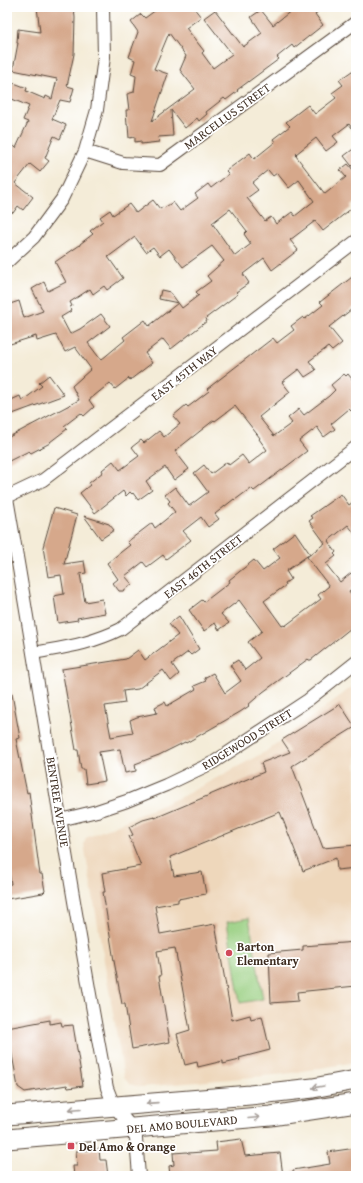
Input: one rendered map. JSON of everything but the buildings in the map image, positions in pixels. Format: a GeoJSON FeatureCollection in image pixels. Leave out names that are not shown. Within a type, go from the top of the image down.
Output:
{"type":"FeatureCollection","features":[{"type":"Feature","properties":{"kind":"main road","name":"DEL AMO BOULEVARD"},"geometry":{"type":"LineString","coordinates":[[7,1115],[250,1095],[313,1088],[356,1080]]}},
{"type":"Feature","properties":{"kind":"main road","name":"DEL AMO BOULEVARD"},"geometry":{"type":"LineString","coordinates":[[7,1139],[271,1116],[356,1103]]}},
{"type":"Feature","properties":{"kind":"street"},"geometry":{"type":"LineString","coordinates":[[7,262],[34,237],[62,199],[86,152],[97,110],[104,57],[103,7]]}},
{"type":"Feature","properties":{"kind":"street","name":"MARCELLUS STREET"},"geometry":{"type":"LineString","coordinates":[[86,152],[124,163],[160,165],[356,22]]}},
{"type":"Feature","properties":{"kind":"street","name":"EAST 45TH WAY"},"geometry":{"type":"LineString","coordinates":[[7,497],[44,480],[356,240]]}},
{"type":"Feature","properties":{"kind":"street","name":"EAST 46TH STREET"},"geometry":{"type":"LineString","coordinates":[[34,653],[87,643],[105,637],[121,629],[356,447]]}},
{"type":"Feature","properties":{"kind":"street","name":"BENTREE AVENUE"},"geometry":{"type":"LineString","coordinates":[[7,497],[34,653],[60,820],[106,1081],[114,1106]]}},
{"type":"Feature","properties":{"kind":"street","name":"RIDGEWOOD STREET"},"geometry":{"type":"LineString","coordinates":[[60,820],[97,811],[127,801],[166,785],[214,762],[308,700],[356,662]]}},
{"type":"Feature","properties":{"kind":"street"},"geometry":{"type":"LineString","coordinates":[[114,1106],[132,1128],[136,1138],[138,1147],[139,1176]]}},
{"type":"Feature","properties":{"kind":"shaded area","name":"Barton Elementary"},"geometry":{"type":"Polygon","coordinates":[[[356,684],[356,1062],[285,1074],[141,1087],[129,1084],[124,1077],[84,844],[86,838],[185,795],[265,752],[356,684]]]}},
{"type":"Feature","properties":{"kind":"green space"},"geometry":{"type":"Polygon","coordinates":[[[249,918],[263,999],[240,1003],[227,922],[249,918]]]}},
{"type":"Feature","properties":{"kind":"place","name":"Barton Elementary"},"geometry":{"type":"Point","coordinates":[229,953]}},
{"type":"Feature","properties":{"kind":"place","name":"Del Amo & Orange"},"geometry":{"type":"Point","coordinates":[71,1146]}}]}
